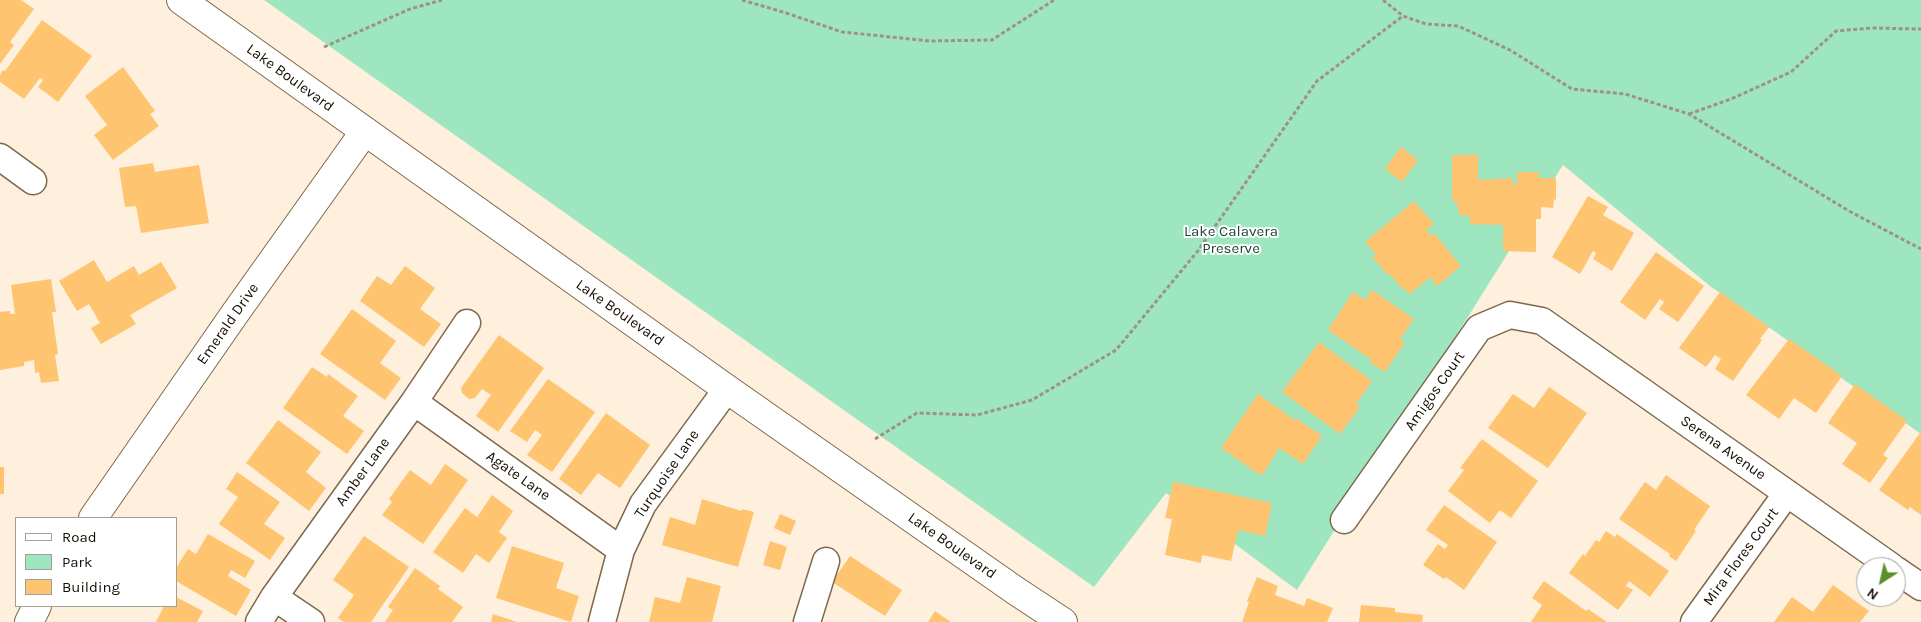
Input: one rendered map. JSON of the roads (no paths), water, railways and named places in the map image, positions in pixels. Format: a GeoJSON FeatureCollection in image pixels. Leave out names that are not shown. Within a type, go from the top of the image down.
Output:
{"type":"FeatureCollection","features":[{"type":"Feature","properties":{"kind":"main road","name":"Lake Boulevard"},"geometry":{"type":"LineString","coordinates":[[181,0],[727,389],[1008,586],[1063,622]]}},
{"type":"Feature","properties":{"kind":"main road","name":"Emerald Drive"},"geometry":{"type":"LineString","coordinates":[[94,517],[365,131]]}},
{"type":"Feature","properties":{"kind":"main road"},"geometry":{"type":"LineString","coordinates":[[29,622],[36,607]]}},
{"type":"Feature","properties":{"kind":"street"},"geometry":{"type":"LineString","coordinates":[[0,157],[33,181]]}},
{"type":"Feature","properties":{"kind":"street","name":"Amigos Court"},"geometry":{"type":"LineString","coordinates":[[1344,520],[1479,328],[1510,315],[1542,321],[1554,330]]}},
{"type":"Feature","properties":{"kind":"street","name":"Amber Lane"},"geometry":{"type":"LineString","coordinates":[[259,622],[274,597],[414,402],[467,323]]}},
{"type":"Feature","properties":{"kind":"street","name":"Serena Avenue"},"geometry":{"type":"LineString","coordinates":[[1554,330],[1878,557]]}},
{"type":"Feature","properties":{"kind":"street","name":"Turquoise Lane"},"geometry":{"type":"LineString","coordinates":[[602,622],[622,550],[642,504],[727,389]]}},
{"type":"Feature","properties":{"kind":"street","name":"Agate Lane"},"geometry":{"type":"LineString","coordinates":[[414,402],[622,550]]}},
{"type":"Feature","properties":{"kind":"street","name":"Mira Flores Court"},"geometry":{"type":"LineString","coordinates":[[1694,622],[1787,493]]}},
{"type":"Feature","properties":{"kind":"street"},"geometry":{"type":"LineString","coordinates":[[807,622],[826,561]]}},
{"type":"Feature","properties":{"kind":"street"},"geometry":{"type":"LineString","coordinates":[[1906,577],[1921,587]]}},
{"type":"Feature","properties":{"kind":"street"},"geometry":{"type":"LineString","coordinates":[[274,597],[311,622]]}},
{"type":"Feature","properties":{"kind":"park label","name":"Lake Calavera Preserve"},"geometry":{"type":"Point","coordinates":[1231,240]}}]}
